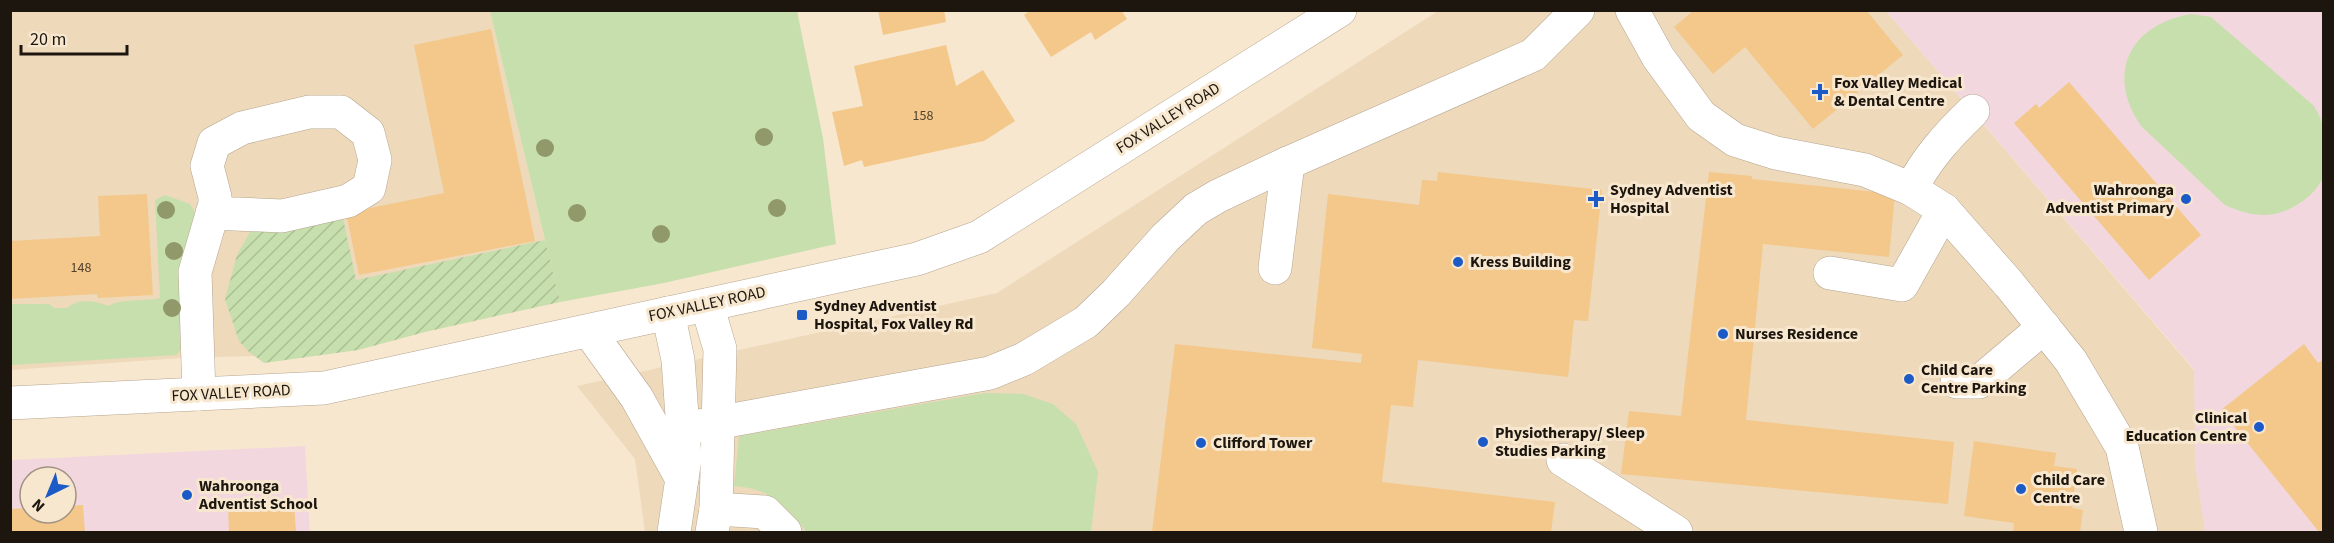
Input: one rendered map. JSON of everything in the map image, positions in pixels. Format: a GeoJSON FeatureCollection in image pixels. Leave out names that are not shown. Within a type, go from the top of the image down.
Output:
{"type":"FeatureCollection","features":[{"type":"Feature","properties":{"kind":"main road","name":"FOX VALLEY ROAD"},"geometry":{"type":"LineString","coordinates":[[10,403],[324,388],[917,259],[979,237],[1340,10]]}},
{"type":"Feature","properties":{"kind":"main road"},"geometry":{"type":"LineString","coordinates":[[683,429],[990,373],[1024,359],[1086,322],[1116,293],[1165,238],[1196,209],[1288,163],[1533,55],[1578,10]]}},
{"type":"Feature","properties":{"kind":"main road"},"geometry":{"type":"LineString","coordinates":[[1632,10],[1658,57],[1701,116],[1735,140],[1776,153],[1866,170],[1911,189],[1944,210],[2071,361],[2122,447],[2141,532]]}},
{"type":"Feature","properties":{"kind":"main road"},"geometry":{"type":"LineString","coordinates":[[1911,189],[1943,140],[1972,111]]}},
{"type":"Feature","properties":{"kind":"main road"},"geometry":{"type":"LineString","coordinates":[[199,394],[195,272],[213,205],[207,166],[214,143],[242,128],[309,112],[341,112],[368,134],[375,160],[369,188],[348,201],[282,216],[213,205]]}},
{"type":"Feature","properties":{"kind":"main road"},"geometry":{"type":"LineString","coordinates":[[1275,268],[1288,163]]}},
{"type":"Feature","properties":{"kind":"main road"},"geometry":{"type":"LineString","coordinates":[[1830,273],[1902,285],[1944,210]]}},
{"type":"Feature","properties":{"kind":"main road"},"geometry":{"type":"LineString","coordinates":[[707,305],[720,349],[714,521],[765,512],[785,532]]}},
{"type":"Feature","properties":{"kind":"main road"},"geometry":{"type":"LineString","coordinates":[[668,313],[678,360],[685,458],[675,532]]}},
{"type":"Feature","properties":{"kind":"main road"},"geometry":{"type":"LineString","coordinates":[[1957,382],[1979,382],[2044,327]]}},
{"type":"Feature","properties":{"kind":"main road"},"geometry":{"type":"LineString","coordinates":[[589,331],[637,398],[682,479]]}},
{"type":"Feature","properties":{"kind":"main road"},"geometry":{"type":"LineString","coordinates":[[1563,460],[1676,532]]}},
{"type":"Feature","properties":{"kind":"shaded area"},"geometry":{"type":"Polygon","coordinates":[[[11,11],[490,11],[560,302],[299,355],[182,358],[11,370],[11,11]]]}},
{"type":"Feature","properties":{"kind":"shaded area","name":"Sydney Adventist Hospital"},"geometry":{"type":"Polygon","coordinates":[[[1438,11],[1886,11],[2193,369],[2323,532],[645,532],[635,459],[577,386],[997,293],[1438,11]]]}},
{"type":"Feature","properties":{"kind":"shaded area","name":"Wahroonga Adventist Primary"},"geometry":{"type":"Polygon","coordinates":[[[1886,11],[2323,11],[2323,532],[2205,532],[2195,465],[2194,369],[1886,11]]]}},
{"type":"Feature","properties":{"kind":"shaded area","name":"Wahroonga Adventist School"},"geometry":{"type":"Polygon","coordinates":[[[305,446],[310,532],[11,532],[10,460],[305,446]]]}},
{"type":"Feature","properties":{"kind":"green space"},"geometry":{"type":"Polygon","coordinates":[[[490,11],[797,11],[823,138],[836,244],[664,283],[560,302],[490,11]]]}},
{"type":"Feature","properties":{"kind":"green space"},"geometry":{"type":"Polygon","coordinates":[[[2191,14],[2211,17],[2314,106],[2318,113],[2324,133],[2324,174],[2310,195],[2298,205],[2278,213],[2258,215],[2225,205],[2141,126],[2130,107],[2125,88],[2125,70],[2130,54],[2139,40],[2152,28],[2191,14]]]}},
{"type":"Feature","properties":{"kind":"green space"},"geometry":{"type":"Polygon","coordinates":[[[165,195],[190,204],[195,213],[183,257],[185,341],[177,355],[11,365],[11,304],[49,304],[54,308],[67,308],[82,302],[108,306],[120,302],[160,298],[155,200],[165,195]]]}},
{"type":"Feature","properties":{"kind":"green space"},"geometry":{"type":"Polygon","coordinates":[[[343,218],[356,280],[545,240],[560,302],[425,332],[358,350],[264,363],[239,341],[225,299],[237,255],[251,230],[343,218]]]}},
{"type":"Feature","properties":{"kind":"green space"},"geometry":{"type":"Polygon","coordinates":[[[985,393],[1023,394],[1053,404],[1076,424],[1098,472],[1091,532],[807,532],[791,513],[767,494],[734,486],[739,436],[985,393]]]}},
{"type":"Feature","properties":{"kind":"building"},"geometry":{"type":"Polygon","coordinates":[[[878,10],[944,10],[946,22],[883,35],[878,10]]]}},
{"type":"Feature","properties":{"kind":"building"},"geometry":{"type":"Polygon","coordinates":[[[1031,10],[1121,10],[1127,19],[1095,40],[1091,32],[1051,57],[1024,15],[1031,10]]]}},
{"type":"Feature","properties":{"kind":"building","name":"Fox Valley Medical & Dental Centre"},"geometry":{"type":"Polygon","coordinates":[[[1694,10],[1866,10],[1903,55],[1813,129],[1745,47],[1713,74],[1674,27],[1694,10]]]}},
{"type":"Feature","properties":{"kind":"building"},"geometry":{"type":"Polygon","coordinates":[[[491,29],[535,241],[359,275],[346,213],[444,193],[414,45],[491,29]]]}},
{"type":"Feature","properties":{"kind":"building"},"geometry":{"type":"Polygon","coordinates":[[[946,45],[956,86],[983,70],[1015,121],[984,141],[864,167],[862,160],[844,166],[832,112],[863,106],[854,66],[946,45]]]}},
{"type":"Feature","properties":{"kind":"building"},"geometry":{"type":"Polygon","coordinates":[[[2069,82],[2201,235],[2149,280],[2014,123],[2036,104],[2039,108],[2069,82]]]}},
{"type":"Feature","properties":{"kind":"building"},"geometry":{"type":"Polygon","coordinates":[[[1438,172],[1602,190],[1588,321],[1574,320],[1568,377],[1418,360],[1413,407],[1391,405],[1382,482],[1555,502],[1551,532],[1152,532],[1175,344],[1361,363],[1362,354],[1312,348],[1328,194],[1419,205],[1422,180],[1437,181],[1438,172]]]}},
{"type":"Feature","properties":{"kind":"building","name":"Nurses Residence"},"geometry":{"type":"Polygon","coordinates":[[[1709,172],[1752,176],[1752,179],[1895,194],[1889,257],[1763,244],[1746,420],[1954,442],[1948,504],[1621,474],[1629,411],[1681,416],[1709,172]]]}},
{"type":"Feature","properties":{"kind":"building"},"geometry":{"type":"Polygon","coordinates":[[[147,194],[153,295],[98,298],[97,294],[10,299],[10,241],[100,236],[98,196],[147,194]]]}},
{"type":"Feature","properties":{"kind":"building"},"geometry":{"type":"Polygon","coordinates":[[[2304,344],[2318,363],[2324,359],[2324,532],[2319,532],[2221,410],[2304,344]]]}},
{"type":"Feature","properties":{"kind":"building","name":"Child Care Centre"},"geometry":{"type":"Polygon","coordinates":[[[1974,441],[2056,453],[2054,466],[2077,469],[2072,508],[2083,510],[2080,532],[2013,532],[2014,523],[1964,516],[1974,441]]]}},
{"type":"Feature","properties":{"kind":"building"},"geometry":{"type":"Polygon","coordinates":[[[294,503],[296,532],[229,532],[228,506],[294,503]]]}},
{"type":"Feature","properties":{"kind":"building"},"geometry":{"type":"Polygon","coordinates":[[[78,505],[83,505],[85,532],[10,532],[10,509],[18,509],[18,525],[78,525],[78,505]]]}},
{"type":"Feature","properties":{"kind":"place","name":"Fox Valley Medical & Dental Centre"},"geometry":{"type":"Point","coordinates":[1820,92]}},
{"type":"Feature","properties":{"kind":"place","name":"Sydney Adventist Hospital"},"geometry":{"type":"Point","coordinates":[1596,199]}},
{"type":"Feature","properties":{"kind":"place","name":"Wahroonga Adventist Primary"},"geometry":{"type":"Point","coordinates":[2186,199]}},
{"type":"Feature","properties":{"kind":"place","name":"Kress Building"},"geometry":{"type":"Point","coordinates":[1458,262]}},
{"type":"Feature","properties":{"kind":"place","name":"Sydney Adventist Hospital, Fox Valley Rd"},"geometry":{"type":"Point","coordinates":[802,315]}},
{"type":"Feature","properties":{"kind":"place","name":"Nurses Residence"},"geometry":{"type":"Point","coordinates":[1723,334]}},
{"type":"Feature","properties":{"kind":"place","name":"Child Care Centre Parking"},"geometry":{"type":"Point","coordinates":[1909,379]}},
{"type":"Feature","properties":{"kind":"place","name":"Clinical Education Centre"},"geometry":{"type":"Point","coordinates":[2259,427]}},
{"type":"Feature","properties":{"kind":"place","name":"Physiotherapy/ Sleep Studies Parking"},"geometry":{"type":"Point","coordinates":[1483,442]}},
{"type":"Feature","properties":{"kind":"place","name":"Clifford Tower"},"geometry":{"type":"Point","coordinates":[1201,443]}},
{"type":"Feature","properties":{"kind":"place","name":"Child Care Centre"},"geometry":{"type":"Point","coordinates":[2021,489]}},
{"type":"Feature","properties":{"kind":"place","name":"Wahroonga Adventist School"},"geometry":{"type":"Point","coordinates":[187,495]}}]}
